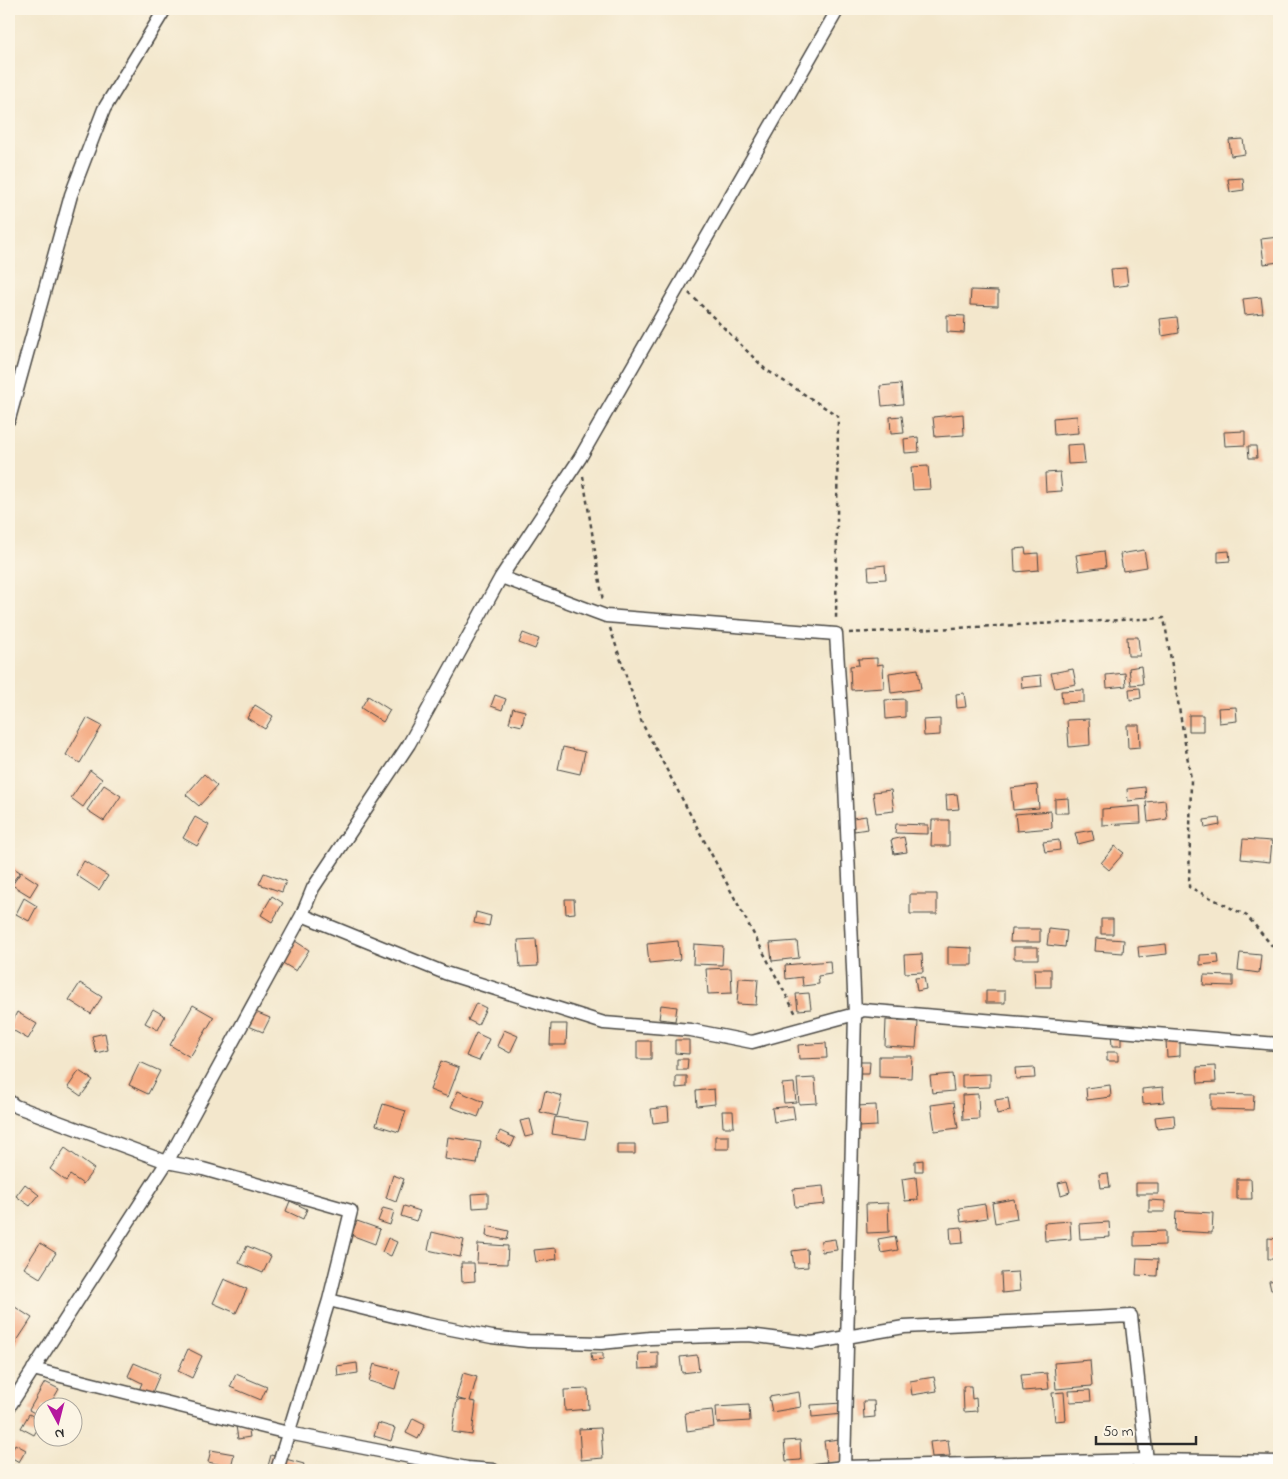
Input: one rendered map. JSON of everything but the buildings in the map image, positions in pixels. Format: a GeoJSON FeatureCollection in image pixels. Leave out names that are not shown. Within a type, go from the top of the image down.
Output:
{"type":"FeatureCollection","features":[{"type":"Feature","properties":{"kind":"street"},"geometry":{"type":"LineString","coordinates":[[9,419],[14,379],[71,195],[104,109],[165,9]]}},
{"type":"Feature","properties":{"kind":"street"},"geometry":{"type":"LineString","coordinates":[[9,1407],[167,1162],[302,915],[313,888],[409,744],[501,577],[580,458],[838,9]]}},
{"type":"Feature","properties":{"kind":"street"},"geometry":{"type":"LineString","coordinates":[[501,577],[606,616],[836,634],[844,761],[855,1014],[844,1469]]}},
{"type":"Feature","properties":{"kind":"street"},"geometry":{"type":"LineString","coordinates":[[302,915],[445,973],[604,1023],[691,1030],[752,1042],[804,1029],[863,1010],[1279,1044]]}},
{"type":"Feature","properties":{"kind":"street"},"geometry":{"type":"LineString","coordinates":[[9,1101],[15,1106],[167,1162],[203,1169],[351,1210],[329,1300],[277,1470]]}},
{"type":"Feature","properties":{"kind":"street"},"geometry":{"type":"LineString","coordinates":[[329,1300],[426,1324],[483,1335],[528,1341],[601,1343],[650,1338],[749,1334],[812,1343],[904,1327],[1131,1316],[1148,1465]]}},
{"type":"Feature","properties":{"kind":"street"},"geometry":{"type":"LineString","coordinates":[[33,1369],[288,1433],[466,1468],[493,1470]]}},
{"type":"Feature","properties":{"kind":"street"},"geometry":{"type":"LineString","coordinates":[[817,1470],[1279,1462]]}},
{"type":"Feature","properties":{"kind":"path"},"geometry":{"type":"LineString","coordinates":[[679,284],[765,369],[838,416],[836,634],[1164,618],[1191,779],[1189,887],[1246,916],[1279,954]]}},
{"type":"Feature","properties":{"kind":"path"},"geometry":{"type":"LineString","coordinates":[[580,458],[606,616],[642,723],[804,1029]]}}]}
